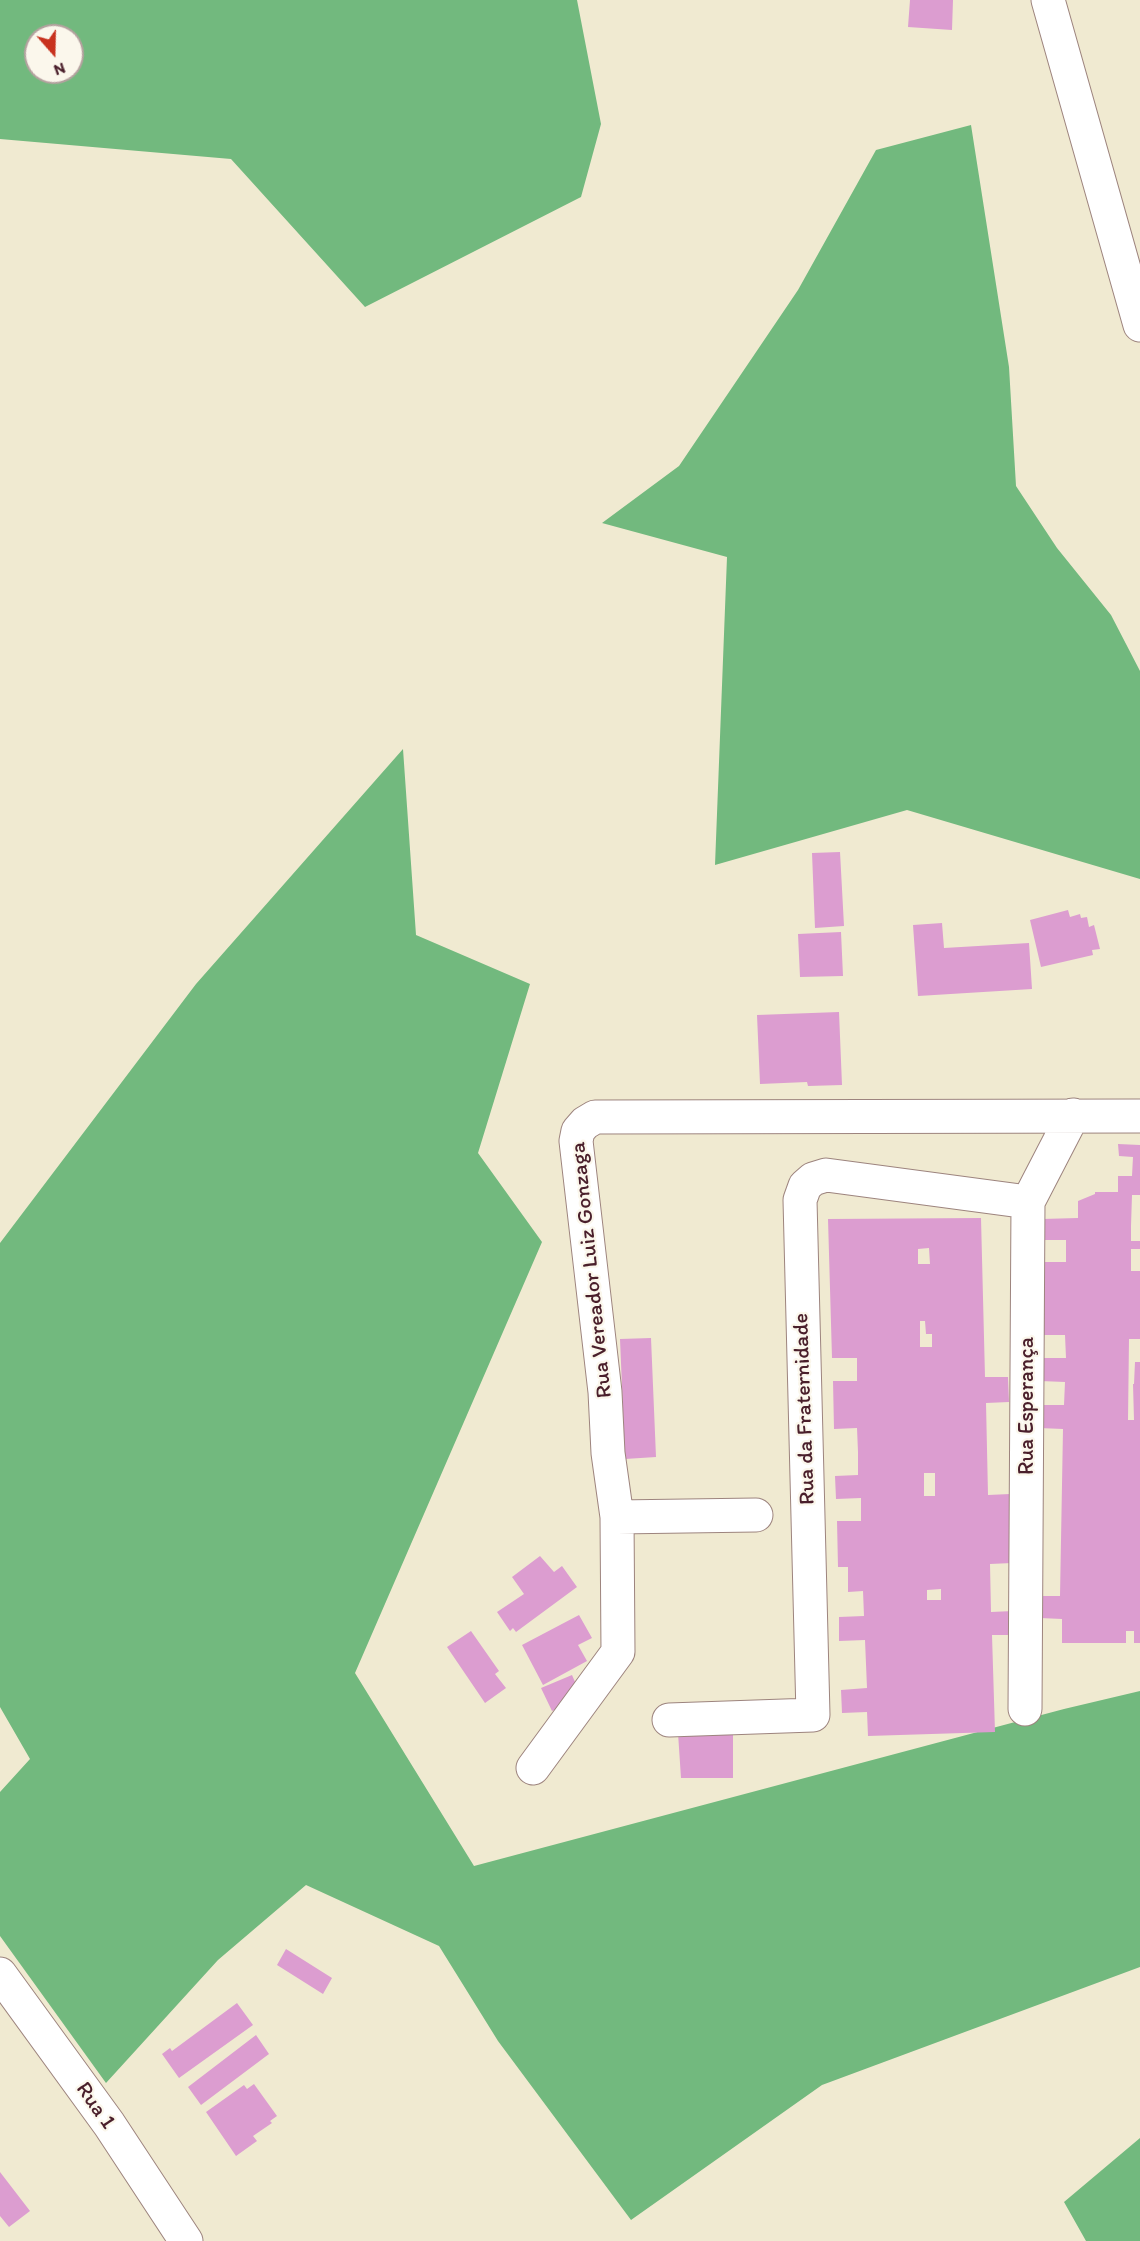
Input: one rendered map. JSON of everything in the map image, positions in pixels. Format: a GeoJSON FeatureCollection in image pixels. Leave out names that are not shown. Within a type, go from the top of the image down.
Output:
{"type":"FeatureCollection","features":[{"type":"Feature","properties":{"kind":"street"},"geometry":{"type":"LineString","coordinates":[[1048,0],[1140,324]]}},
{"type":"Feature","properties":{"kind":"street","name":"Rua Esperança"},"geometry":{"type":"LineString","coordinates":[[1025,1709],[1028,1202],[1073,1115]]}},
{"type":"Feature","properties":{"kind":"street","name":"Rua Vereador Luiz Gonzaga"},"geometry":{"type":"LineString","coordinates":[[533,1768],[618,1652],[617,1517],[608,1453],[605,1392],[576,1141],[578,1131],[585,1123],[595,1117],[1140,1116]]}},
{"type":"Feature","properties":{"kind":"street","name":"Rua da Fraternidade"},"geometry":{"type":"LineString","coordinates":[[669,1720],[813,1715],[800,1200],[805,1186],[813,1179],[826,1175],[1028,1202]]}},
{"type":"Feature","properties":{"kind":"street"},"geometry":{"type":"LineString","coordinates":[[617,1517],[756,1515]]}},
{"type":"Feature","properties":{"kind":"street","name":"Rua 1"},"geometry":{"type":"LineString","coordinates":[[0,1974],[108,2124],[186,2241]]}},
{"type":"Feature","properties":{"kind":"green space"},"geometry":{"type":"Polygon","coordinates":[[[0,0],[577,0],[601,124],[581,197],[365,307],[231,159],[0,139],[0,0]]]}},
{"type":"Feature","properties":{"kind":"green space"},"geometry":{"type":"Polygon","coordinates":[[[971,125],[1009,367],[1016,486],[1057,548],[1111,615],[1140,671],[1140,879],[907,810],[715,865],[727,557],[602,523],[679,466],[798,290],[876,150],[971,125]]]}},
{"type":"Feature","properties":{"kind":"green space"},"geometry":{"type":"Polygon","coordinates":[[[403,749],[416,935],[530,984],[478,1153],[542,1242],[355,1673],[474,1866],[1064,1709],[1140,1691],[1140,1967],[822,2085],[631,2220],[498,2041],[439,1946],[306,1885],[218,1960],[106,2083],[0,1936],[0,1792],[30,1759],[0,1707],[0,1243],[196,984],[403,749]]]}},
{"type":"Feature","properties":{"kind":"green space"},"geometry":{"type":"Polygon","coordinates":[[[1140,2138],[1140,2241],[1086,2241],[1064,2202],[1140,2138]]]}},
{"type":"Feature","properties":{"kind":"building"},"geometry":{"type":"Polygon","coordinates":[[[910,0],[953,0],[952,30],[908,27],[910,0]]]}},
{"type":"Feature","properties":{"kind":"building"},"geometry":{"type":"Polygon","coordinates":[[[840,852],[844,926],[815,928],[812,853],[840,852]]]}},
{"type":"Feature","properties":{"kind":"building"},"geometry":{"type":"Polygon","coordinates":[[[1068,910],[1070,917],[1080,914],[1081,918],[1087,917],[1089,927],[1094,925],[1100,949],[1092,950],[1093,955],[1041,967],[1030,920],[1068,910]]]}},
{"type":"Feature","properties":{"kind":"building"},"geometry":{"type":"Polygon","coordinates":[[[942,923],[944,948],[1029,943],[1032,989],[918,996],[913,925],[942,923]]]}},
{"type":"Feature","properties":{"kind":"building"},"geometry":{"type":"Polygon","coordinates":[[[841,932],[843,976],[800,977],[798,934],[841,932]]]}},
{"type":"Feature","properties":{"kind":"building"},"geometry":{"type":"Polygon","coordinates":[[[839,1012],[842,1085],[808,1086],[807,1082],[760,1084],[757,1015],[839,1012]]]}},
{"type":"Feature","properties":{"kind":"building"},"geometry":{"type":"Polygon","coordinates":[[[1118,1144],[1140,1145],[1140,1195],[1132,1195],[1131,1241],[1140,1241],[1140,1249],[1131,1249],[1131,1271],[1140,1271],[1140,1339],[1129,1339],[1128,1420],[1134,1420],[1135,1362],[1140,1362],[1140,1643],[1134,1643],[1134,1631],[1126,1631],[1126,1643],[1062,1643],[1062,1619],[1040,1618],[1040,1596],[1060,1596],[1063,1429],[1039,1428],[1040,1405],[1064,1405],[1065,1382],[1040,1381],[1040,1358],[1066,1358],[1065,1335],[1040,1335],[1041,1262],[1066,1262],[1066,1240],[1042,1240],[1042,1219],[1078,1218],[1078,1201],[1095,1192],[1118,1192],[1118,1176],[1132,1176],[1133,1157],[1119,1156],[1118,1144]]]}},
{"type":"Feature","properties":{"kind":"building"},"geometry":{"type":"Polygon","coordinates":[[[981,1218],[985,1377],[1008,1377],[1009,1402],[986,1403],[988,1495],[1010,1494],[1012,1563],[990,1564],[991,1612],[1013,1611],[1014,1635],[992,1635],[995,1732],[868,1736],[867,1712],[842,1713],[841,1690],[867,1688],[865,1640],[839,1641],[839,1617],[864,1616],[863,1591],[848,1592],[848,1567],[838,1567],[837,1521],[861,1521],[861,1498],[836,1499],[835,1476],[858,1475],[858,1452],[857,1428],[834,1429],[833,1381],[857,1381],[857,1358],[832,1358],[828,1219],[981,1218]],[[929,1248],[918,1249],[918,1264],[930,1264],[929,1248]],[[920,1321],[920,1347],[932,1347],[932,1334],[926,1334],[925,1321],[920,1321]],[[924,1473],[924,1496],[935,1496],[935,1473],[924,1473]],[[941,1589],[927,1590],[927,1600],[941,1600],[941,1589]]]}},
{"type":"Feature","properties":{"kind":"building"},"geometry":{"type":"Polygon","coordinates":[[[651,1338],[656,1457],[625,1459],[620,1339],[651,1338]]]}},
{"type":"Feature","properties":{"kind":"building"},"geometry":{"type":"Polygon","coordinates":[[[540,1556],[554,1572],[562,1566],[577,1587],[516,1632],[513,1628],[510,1631],[497,1612],[524,1594],[512,1577],[540,1556]]]}},
{"type":"Feature","properties":{"kind":"building"},"geometry":{"type":"Polygon","coordinates":[[[579,1615],[592,1638],[578,1645],[587,1661],[543,1685],[522,1645],[579,1615]]]}},
{"type":"Feature","properties":{"kind":"building"},"geometry":{"type":"Polygon","coordinates":[[[471,1631],[499,1671],[495,1674],[506,1688],[485,1703],[447,1647],[471,1631]]]}},
{"type":"Feature","properties":{"kind":"building"},"geometry":{"type":"Polygon","coordinates":[[[572,1675],[582,1698],[552,1711],[541,1688],[572,1675]]]}},
{"type":"Feature","properties":{"kind":"building"},"geometry":{"type":"Polygon","coordinates":[[[733,1732],[733,1778],[681,1778],[678,1733],[733,1732]]]}},
{"type":"Feature","properties":{"kind":"building"},"geometry":{"type":"Polygon","coordinates":[[[286,1949],[332,1978],[323,1994],[277,1965],[286,1949]]]}},
{"type":"Feature","properties":{"kind":"building"},"geometry":{"type":"Polygon","coordinates":[[[237,2003],[253,2025],[179,2078],[162,2054],[170,2048],[172,2051],[237,2003]]]}},
{"type":"Feature","properties":{"kind":"building"},"geometry":{"type":"Polygon","coordinates":[[[256,2035],[269,2054],[201,2105],[188,2087],[256,2035]]]}},
{"type":"Feature","properties":{"kind":"building"},"geometry":{"type":"Polygon","coordinates":[[[254,2084],[277,2116],[270,2121],[272,2123],[253,2136],[257,2141],[236,2156],[206,2112],[244,2085],[247,2089],[254,2084]]]}},
{"type":"Feature","properties":{"kind":"building"},"geometry":{"type":"Polygon","coordinates":[[[0,2172],[30,2211],[9,2227],[0,2216],[0,2172]]]}}]}
